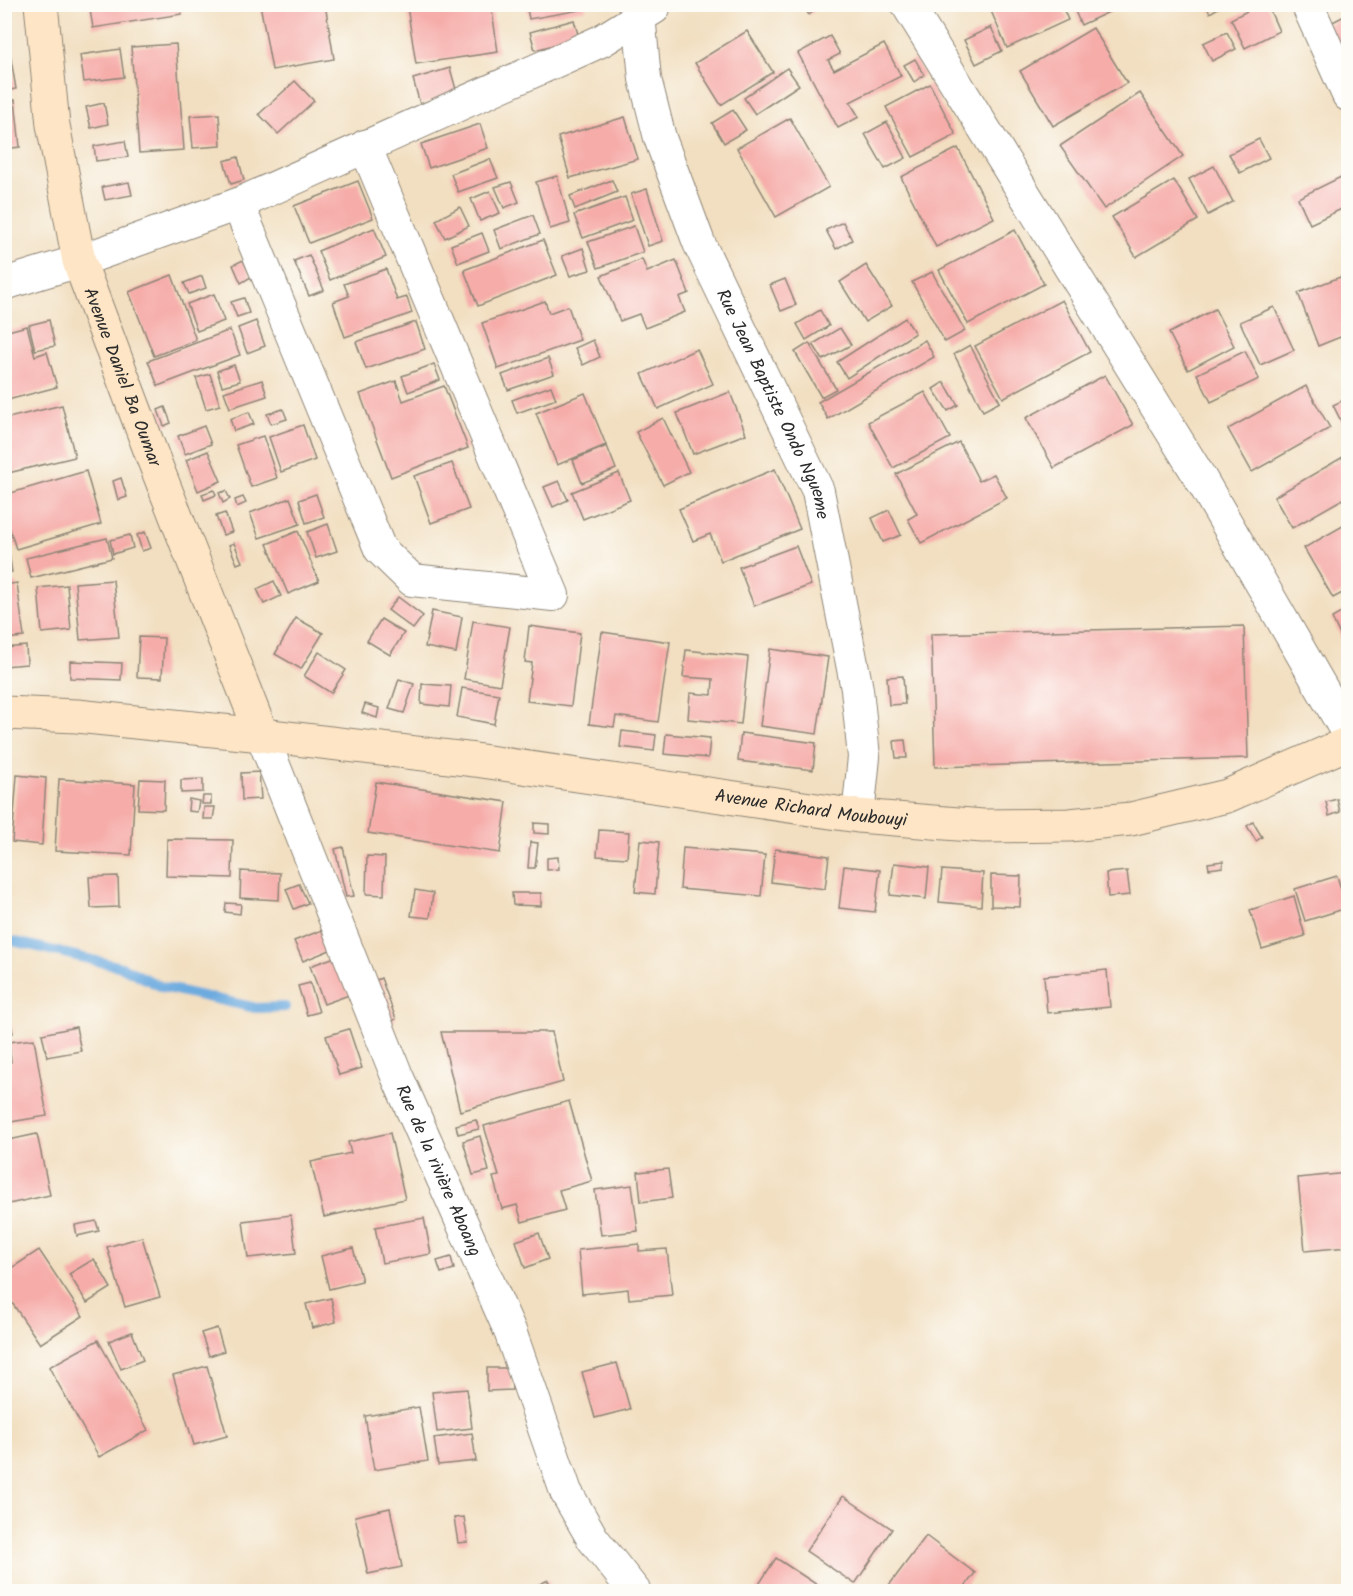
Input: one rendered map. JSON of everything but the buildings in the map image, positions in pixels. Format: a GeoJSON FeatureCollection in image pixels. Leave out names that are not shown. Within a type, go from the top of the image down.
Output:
{"type":"FeatureCollection","features":[{"type":"Feature","properties":{"kind":"street","name":"Avenue Daniel Ba Oumar"},"geometry":{"type":"LineString","coordinates":[[41,4],[53,125],[79,261],[262,735]]}},
{"type":"Feature","properties":{"kind":"street"},"geometry":{"type":"LineString","coordinates":[[907,4],[1201,479],[1348,734]]}},
{"type":"Feature","properties":{"kind":"street"},"geometry":{"type":"LineString","coordinates":[[1307,4],[1348,95]]}},
{"type":"Feature","properties":{"kind":"street"},"geometry":{"type":"LineString","coordinates":[[4,284],[79,261],[238,204],[601,41],[645,9]]}},
{"type":"Feature","properties":{"kind":"street","name":"Rue Jean Baptiste Ondo Ngueme"},"geometry":{"type":"LineString","coordinates":[[645,9],[645,79],[660,138],[695,232],[818,491],[857,689],[864,757],[858,816]]}},
{"type":"Feature","properties":{"kind":"street"},"geometry":{"type":"LineString","coordinates":[[238,204],[380,549],[412,580],[553,595],[365,146]]}},
{"type":"Feature","properties":{"kind":"street","name":"Avenue Richard Moubouyi"},"geometry":{"type":"LineString","coordinates":[[4,713],[77,716],[262,735],[475,760],[858,816],[983,826],[1069,825],[1131,819],[1227,796],[1348,743]]}},
{"type":"Feature","properties":{"kind":"street","name":"Rue de la rivière Aboang"},"geometry":{"type":"LineString","coordinates":[[262,735],[397,1076],[510,1331],[566,1492],[593,1539],[635,1592]]}},
{"type":"Feature","properties":{"kind":"waterway"},"geometry":{"type":"LineString","coordinates":[[4,939],[122,967],[162,987],[256,1008],[285,1007]]}}]}
